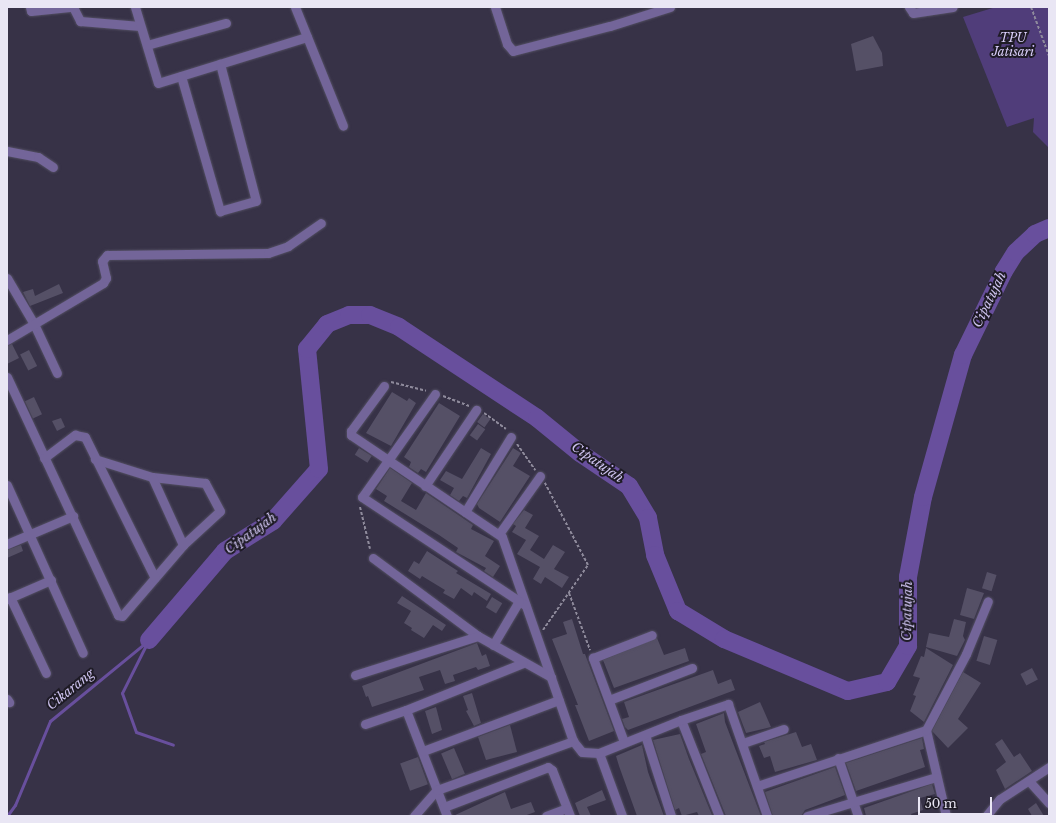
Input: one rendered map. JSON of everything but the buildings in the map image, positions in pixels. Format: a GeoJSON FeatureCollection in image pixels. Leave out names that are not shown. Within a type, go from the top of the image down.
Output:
{"type":"FeatureCollection","features":[{"type":"Feature","properties":{"kind":"street"},"geometry":{"type":"LineString","coordinates":[[30,7],[31,10],[72,7],[80,21],[140,26]]}},
{"type":"Feature","properties":{"kind":"street"},"geometry":{"type":"LineString","coordinates":[[135,7],[158,83],[307,37]]}},
{"type":"Feature","properties":{"kind":"street"},"geometry":{"type":"LineString","coordinates":[[295,7],[343,126]]}},
{"type":"Feature","properties":{"kind":"street"},"geometry":{"type":"LineString","coordinates":[[495,7],[507,44],[513,51],[610,26],[670,7]]}},
{"type":"Feature","properties":{"kind":"street"},"geometry":{"type":"LineString","coordinates":[[909,7],[913,13],[953,7]]}},
{"type":"Feature","properties":{"kind":"street"},"geometry":{"type":"LineString","coordinates":[[146,45],[226,23]]}},
{"type":"Feature","properties":{"kind":"street"},"geometry":{"type":"LineString","coordinates":[[181,76],[220,211],[256,201],[220,64]]}},
{"type":"Feature","properties":{"kind":"street"},"geometry":{"type":"LineString","coordinates":[[7,151],[38,157],[53,167]]}},
{"type":"Feature","properties":{"kind":"street"},"geometry":{"type":"LineString","coordinates":[[7,340],[104,282],[106,278],[102,261],[107,255],[268,253],[288,246],[321,223]]}},
{"type":"Feature","properties":{"kind":"street"},"geometry":{"type":"LineString","coordinates":[[7,278],[34,324],[57,373]]}},
{"type":"Feature","properties":{"kind":"street"},"geometry":{"type":"LineString","coordinates":[[7,377],[120,616],[125,615],[183,545],[220,511],[205,483],[152,477],[95,459]]}},
{"type":"Feature","properties":{"kind":"street"},"geometry":{"type":"LineString","coordinates":[[384,386],[351,433],[356,440],[499,534],[506,546],[522,603],[538,638],[573,741],[582,752],[599,753],[681,720],[728,704],[743,743],[767,816]]}},
{"type":"Feature","properties":{"kind":"street"},"geometry":{"type":"LineString","coordinates":[[435,394],[362,497],[522,603]]}},
{"type":"Feature","properties":{"kind":"street"},"geometry":{"type":"LineString","coordinates":[[425,486],[476,410]]}},
{"type":"Feature","properties":{"kind":"street"},"geometry":{"type":"LineString","coordinates":[[44,458],[78,434],[87,440],[95,459],[155,578]]}},
{"type":"Feature","properties":{"kind":"street"},"geometry":{"type":"LineString","coordinates":[[465,512],[511,437]]}},
{"type":"Feature","properties":{"kind":"street"},"geometry":{"type":"LineString","coordinates":[[499,534],[540,476]]}},
{"type":"Feature","properties":{"kind":"street"},"geometry":{"type":"LineString","coordinates":[[152,477],[183,545]]}},
{"type":"Feature","properties":{"kind":"street"},"geometry":{"type":"LineString","coordinates":[[7,484],[83,653]]}},
{"type":"Feature","properties":{"kind":"street"},"geometry":{"type":"LineString","coordinates":[[7,544],[73,516]]}},
{"type":"Feature","properties":{"kind":"street"},"geometry":{"type":"LineString","coordinates":[[373,558],[478,636],[523,663],[551,677]]}},
{"type":"Feature","properties":{"kind":"street"},"geometry":{"type":"LineString","coordinates":[[46,673],[9,598],[51,580]]}},
{"type":"Feature","properties":{"kind":"street"},"geometry":{"type":"LineString","coordinates":[[946,816],[926,730],[954,680],[988,601]]}},
{"type":"Feature","properties":{"kind":"street"},"geometry":{"type":"LineString","coordinates":[[493,645],[522,603]]}},
{"type":"Feature","properties":{"kind":"street"},"geometry":{"type":"LineString","coordinates":[[624,742],[593,658],[652,635]]}},
{"type":"Feature","properties":{"kind":"street"},"geometry":{"type":"LineString","coordinates":[[355,676],[478,636]]}},
{"type":"Feature","properties":{"kind":"street"},"geometry":{"type":"LineString","coordinates":[[365,724],[406,710],[523,663]]}},
{"type":"Feature","properties":{"kind":"street"},"geometry":{"type":"LineString","coordinates":[[609,700],[692,668]]}},
{"type":"Feature","properties":{"kind":"street"},"geometry":{"type":"LineString","coordinates":[[423,751],[559,700]]}},
{"type":"Feature","properties":{"kind":"street"},"geometry":{"type":"LineString","coordinates":[[406,710],[447,816]]}},
{"type":"Feature","properties":{"kind":"street"},"geometry":{"type":"LineString","coordinates":[[681,720],[719,816]]}},
{"type":"Feature","properties":{"kind":"street"},"geometry":{"type":"LineString","coordinates":[[743,743],[784,729]]}},
{"type":"Feature","properties":{"kind":"street"},"geometry":{"type":"LineString","coordinates":[[757,786],[926,730]]}},
{"type":"Feature","properties":{"kind":"street"},"geometry":{"type":"LineString","coordinates":[[645,735],[671,816]]}},
{"type":"Feature","properties":{"kind":"street"},"geometry":{"type":"LineString","coordinates":[[414,816],[437,790],[573,741]]}},
{"type":"Feature","properties":{"kind":"street"},"geometry":{"type":"LineString","coordinates":[[599,753],[622,816]]}},
{"type":"Feature","properties":{"kind":"street"},"geometry":{"type":"LineString","coordinates":[[838,758],[858,816]]}},
{"type":"Feature","properties":{"kind":"street"},"geometry":{"type":"LineString","coordinates":[[444,807],[548,767],[552,770],[569,812],[546,816]]}},
{"type":"Feature","properties":{"kind":"street"},"geometry":{"type":"LineString","coordinates":[[986,816],[1000,799],[1049,767]]}},
{"type":"Feature","properties":{"kind":"street"},"geometry":{"type":"LineString","coordinates":[[807,816],[853,801],[936,778]]}},
{"type":"Feature","properties":{"kind":"street"},"geometry":{"type":"LineString","coordinates":[[1029,781],[1049,803]]}},
{"type":"Feature","properties":{"kind":"path"},"geometry":{"type":"LineString","coordinates":[[1031,7],[1049,56]]}},
{"type":"Feature","properties":{"kind":"path"},"geometry":{"type":"LineString","coordinates":[[362,497],[360,512],[373,558]]}},
{"type":"Feature","properties":{"kind":"path"},"geometry":{"type":"LineString","coordinates":[[538,638],[588,565]]}},
{"type":"Feature","properties":{"kind":"path"},"geometry":{"type":"LineString","coordinates":[[569,593],[593,658]]}},
{"type":"Feature","properties":{"kind":"green space","name":"TPU Jatisari"},"geometry":{"type":"Polygon","coordinates":[[[996,7],[1049,7],[1049,148],[1033,132],[1034,118],[1007,127],[963,17],[996,7]]]}},
{"type":"Feature","properties":{"kind":"waterway","name":"Cipatujah"},"geometry":{"type":"LineString","coordinates":[[149,640],[225,551],[273,521],[319,469],[307,349],[327,324],[349,315],[370,315],[399,327],[537,418],[580,453],[629,486],[648,518],[655,555],[678,611],[724,639],[848,691],[887,682],[908,646],[908,577],[923,497],[963,355],[1004,271],[1016,252],[1035,234],[1049,228]]}},
{"type":"Feature","properties":{"kind":"waterway","name":"Cikarang"},"geometry":{"type":"LineString","coordinates":[[7,816],[15,805],[50,721],[149,640]]}},
{"type":"Feature","properties":{"kind":"waterway","name":"Cipatujah"},"geometry":{"type":"LineString","coordinates":[[148,641],[122,693],[136,732],[173,745]]}}]}
